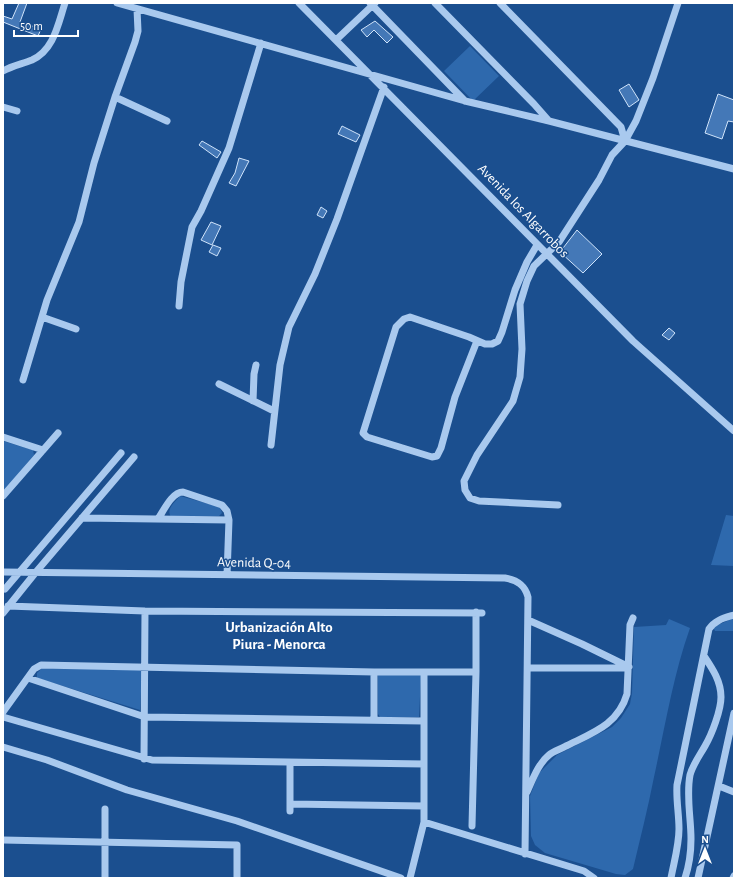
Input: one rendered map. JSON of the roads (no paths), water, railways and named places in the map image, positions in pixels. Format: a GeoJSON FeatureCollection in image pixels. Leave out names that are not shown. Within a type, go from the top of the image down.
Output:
{"type":"FeatureCollection","features":[{"type":"Feature","properties":{"kind":"street"},"geometry":{"type":"LineString","coordinates":[[3,71],[33,59],[47,49],[53,38],[65,3]]}},
{"type":"Feature","properties":{"kind":"street"},"geometry":{"type":"LineString","coordinates":[[117,3],[465,101],[734,169]]}},
{"type":"Feature","properties":{"kind":"street","name":"Avenida los Algarrobos"},"geometry":{"type":"LineString","coordinates":[[299,3],[369,74],[384,87],[537,245],[633,341],[734,431]]}},
{"type":"Feature","properties":{"kind":"street"},"geometry":{"type":"LineString","coordinates":[[435,3],[549,121]]}},
{"type":"Feature","properties":{"kind":"street"},"geometry":{"type":"LineString","coordinates":[[500,3],[621,127],[625,141]]}},
{"type":"Feature","properties":{"kind":"street"},"geometry":{"type":"LineString","coordinates":[[558,505],[479,501],[470,498],[465,490],[464,480],[477,455],[513,401],[522,366],[520,304],[527,281],[534,266],[559,242],[599,180],[612,155],[625,141],[636,121],[653,78],[678,3]]}},
{"type":"Feature","properties":{"kind":"street"},"geometry":{"type":"LineString","coordinates":[[336,40],[372,4],[465,101]]}},
{"type":"Feature","properties":{"kind":"street"},"geometry":{"type":"LineString","coordinates":[[23,380],[47,300],[79,222],[94,163],[135,42],[138,31],[137,9]]}},
{"type":"Feature","properties":{"kind":"street"},"geometry":{"type":"LineString","coordinates":[[179,306],[181,282],[192,227],[201,211],[229,148],[261,44]]}},
{"type":"Feature","properties":{"kind":"street"},"geometry":{"type":"LineString","coordinates":[[271,445],[280,365],[289,327],[314,274],[337,219],[384,87]]}},
{"type":"Feature","properties":{"kind":"street"},"geometry":{"type":"LineString","coordinates":[[115,98],[167,121]]}},
{"type":"Feature","properties":{"kind":"street"},"geometry":{"type":"LineString","coordinates":[[3,107],[17,111]]}},
{"type":"Feature","properties":{"kind":"street"},"geometry":{"type":"LineString","coordinates":[[477,341],[455,397],[442,448],[437,456],[432,457],[367,437],[363,433],[396,327],[404,319],[410,316],[469,337],[485,344],[492,344],[498,340],[502,332],[515,290],[527,262],[537,245]]}},
{"type":"Feature","properties":{"kind":"street"},"geometry":{"type":"LineString","coordinates":[[42,317],[76,328]]}},
{"type":"Feature","properties":{"kind":"street"},"geometry":{"type":"LineString","coordinates":[[253,401],[254,374],[256,366]]}},
{"type":"Feature","properties":{"kind":"street"},"geometry":{"type":"LineString","coordinates":[[219,384],[274,411]]}},
{"type":"Feature","properties":{"kind":"street"},"geometry":{"type":"LineString","coordinates":[[3,496],[58,433]]}},
{"type":"Feature","properties":{"kind":"street"},"geometry":{"type":"LineString","coordinates":[[3,437],[43,450]]}},
{"type":"Feature","properties":{"kind":"street"},"geometry":{"type":"LineString","coordinates":[[5,589],[121,453]]}},
{"type":"Feature","properties":{"kind":"street"},"geometry":{"type":"LineString","coordinates":[[3,613],[134,457]]}},
{"type":"Feature","properties":{"kind":"street"},"geometry":{"type":"LineString","coordinates":[[158,519],[179,492],[222,505],[227,511],[229,520],[228,575]]}},
{"type":"Feature","properties":{"kind":"street"},"geometry":{"type":"LineString","coordinates":[[82,518],[229,520]]}},
{"type":"Feature","properties":{"kind":"street","name":"Avenida Q-04"},"geometry":{"type":"LineString","coordinates":[[3,572],[505,578],[520,583],[526,590],[528,597],[528,620]]}},
{"type":"Feature","properties":{"kind":"street"},"geometry":{"type":"LineString","coordinates":[[8,606],[146,611],[479,613],[472,826]]}},
{"type":"Feature","properties":{"kind":"street"},"geometry":{"type":"LineString","coordinates":[[144,759],[146,611]]}},
{"type":"Feature","properties":{"kind":"street"},"geometry":{"type":"LineString","coordinates":[[671,878],[678,846],[679,828],[676,799],[677,785],[709,629],[719,620],[734,614]]}},
{"type":"Feature","properties":{"kind":"street"},"geometry":{"type":"LineString","coordinates":[[526,796],[537,771],[549,754],[601,728],[616,716],[624,704],[627,694],[629,668],[630,625],[633,618]]}},
{"type":"Feature","properties":{"kind":"street"},"geometry":{"type":"LineString","coordinates":[[525,854],[528,620],[582,644],[629,668]]}},
{"type":"Feature","properties":{"kind":"street"},"geometry":{"type":"LineString","coordinates":[[685,878],[688,867],[691,840],[689,797],[690,775],[696,759],[710,735],[721,700],[721,688],[712,668],[704,656]]}},
{"type":"Feature","properties":{"kind":"street"},"geometry":{"type":"LineString","coordinates":[[3,712],[34,669],[41,665],[374,672],[476,672]]}},
{"type":"Feature","properties":{"kind":"street"},"geometry":{"type":"LineString","coordinates":[[528,668],[629,668]]}},
{"type":"Feature","properties":{"kind":"street"},"geometry":{"type":"LineString","coordinates":[[374,672],[374,720]]}},
{"type":"Feature","properties":{"kind":"street"},"geometry":{"type":"LineString","coordinates":[[410,878],[424,822],[424,672]]}},
{"type":"Feature","properties":{"kind":"street"},"geometry":{"type":"LineString","coordinates":[[28,678],[145,717],[423,721]]}},
{"type":"Feature","properties":{"kind":"street"},"geometry":{"type":"LineString","coordinates":[[698,878],[734,713]]}},
{"type":"Feature","properties":{"kind":"street"},"geometry":{"type":"LineString","coordinates":[[3,717],[144,759],[152,760],[424,764]]}},
{"type":"Feature","properties":{"kind":"street"},"geometry":{"type":"LineString","coordinates":[[3,747],[47,760],[94,779],[127,790],[237,821],[401,878]]}},
{"type":"Feature","properties":{"kind":"street"},"geometry":{"type":"LineString","coordinates":[[290,763],[290,808],[424,806]]}},
{"type":"Feature","properties":{"kind":"street"},"geometry":{"type":"LineString","coordinates":[[719,786],[734,792]]}},
{"type":"Feature","properties":{"kind":"street"},"geometry":{"type":"LineString","coordinates":[[104,878],[105,809]]}},
{"type":"Feature","properties":{"kind":"street"},"geometry":{"type":"LineString","coordinates":[[424,822],[584,872],[594,878]]}},
{"type":"Feature","properties":{"kind":"street"},"geometry":{"type":"LineString","coordinates":[[3,840],[237,845],[237,878]]}},
{"type":"Feature","properties":{"kind":"district","name":"Urbanización Alto Piura - Menorca"},"geometry":{"type":"Point","coordinates":[279,636]}}]}
